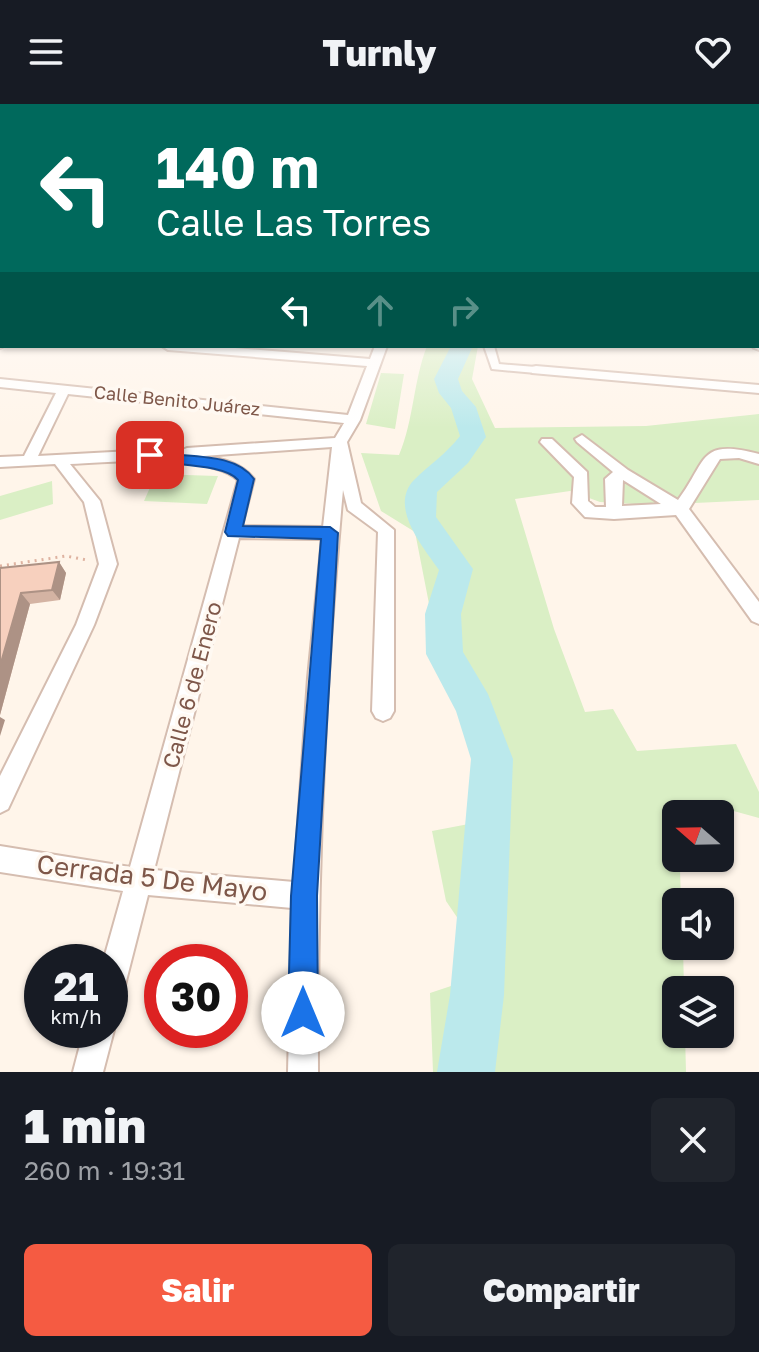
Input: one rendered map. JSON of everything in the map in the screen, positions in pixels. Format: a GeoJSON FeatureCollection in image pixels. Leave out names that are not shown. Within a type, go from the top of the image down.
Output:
{"type":"FeatureCollection","features":[{"type":"Feature","properties":{"kind":"street"},"geometry":{"type":"LineString","coordinates":[[192,348],[372,363]]}},
{"type":"Feature","properties":{"kind":"street"},"geometry":{"type":"LineString","coordinates":[[303,1072],[304,896],[330,533],[340,442],[353,420],[380,348]]}},
{"type":"Feature","properties":{"kind":"street"},"geometry":{"type":"LineString","coordinates":[[490,348],[495,367],[759,389]]}},
{"type":"Feature","properties":{"kind":"street","name":"Calle Benito Juárez"},"geometry":{"type":"LineString","coordinates":[[0,383],[353,420]]}},
{"type":"Feature","properties":{"kind":"street"},"geometry":{"type":"LineString","coordinates":[[28,462],[64,389]]}},
{"type":"Feature","properties":{"kind":"street"},"geometry":{"type":"LineString","coordinates":[[582,439],[623,473],[680,509],[759,616]]}},
{"type":"Feature","properties":{"kind":"street"},"geometry":{"type":"LineString","coordinates":[[0,462],[60,461],[340,442]]}},
{"type":"Feature","properties":{"kind":"street"},"geometry":{"type":"LineString","coordinates":[[340,442],[354,506],[386,530],[383,711]]}},
{"type":"Feature","properties":{"kind":"street"},"geometry":{"type":"LineString","coordinates":[[547,442],[582,476],[580,503],[591,513],[680,509],[695,491],[704,463],[711,456],[721,452],[742,453],[759,459]]}},
{"type":"Feature","properties":{"kind":"street","name":"Calle 6 de Enero"},"geometry":{"type":"LineString","coordinates":[[122,944],[246,479],[240,472],[221,465],[167,460],[150,455]]}},
{"type":"Feature","properties":{"kind":"street"},"geometry":{"type":"LineString","coordinates":[[0,801],[85,625],[108,564],[92,501],[60,461]]}},
{"type":"Feature","properties":{"kind":"street"},"geometry":{"type":"LineString","coordinates":[[614,513],[613,479],[623,473]]}},
{"type":"Feature","properties":{"kind":"street"},"geometry":{"type":"LineString","coordinates":[[234,532],[330,533]]}},
{"type":"Feature","properties":{"kind":"street","name":"Cerrada 5 De Mayo"},"geometry":{"type":"LineString","coordinates":[[0,859],[138,881],[304,896]]}},
{"type":"Feature","properties":{"kind":"street"},"geometry":{"type":"LineString","coordinates":[[88,1072],[94,1048]]}},
{"type":"Feature","properties":{"kind":"path"},"geometry":{"type":"LineString","coordinates":[[0,566],[66,556],[108,564]]}},
{"type":"Feature","properties":{"kind":"green space"},"geometry":{"type":"Polygon","coordinates":[[[426,348],[478,348],[472,379],[495,428],[646,426],[759,414],[759,500],[652,505],[600,502],[570,491],[515,499],[554,629],[585,712],[613,709],[637,751],[736,744],[759,792],[759,818],[734,811],[734,800],[662,800],[662,872],[680,872],[681,888],[662,888],[662,960],[683,960],[684,976],[662,976],[662,1048],[685,1048],[686,1072],[433,1072],[430,993],[460,983],[469,935],[446,901],[432,831],[495,819],[483,758],[439,655],[415,532],[381,511],[361,453],[399,455],[426,348]]]}},
{"type":"Feature","properties":{"kind":"green space"},"geometry":{"type":"Polygon","coordinates":[[[381,373],[404,374],[395,429],[366,424],[381,373]]]}},
{"type":"Feature","properties":{"kind":"green space"},"geometry":{"type":"Polygon","coordinates":[[[156,474],[218,476],[207,504],[144,501],[156,474]]]}},
{"type":"Feature","properties":{"kind":"green space"},"geometry":{"type":"Polygon","coordinates":[[[52,481],[53,504],[0,520],[0,496],[52,481]]]}},
{"type":"Feature","properties":{"kind":"building"},"geometry":{"type":"Polygon","coordinates":[[[59,562],[52,590],[21,593],[0,666],[0,568],[59,562]]]}},
{"type":"Feature","properties":{"kind":"waterway"},"geometry":{"type":"LineString","coordinates":[[461,348],[446,379],[451,393],[463,407],[473,437],[458,457],[422,489],[421,519],[456,569],[443,614],[445,654],[474,707],[492,759],[477,995],[466,1072]]}},
{"type":"Feature","properties":{"kind":"route"},"geometry":{"type":"LineString","coordinates":[[150,455],[167,460],[232,467],[240,472],[246,479],[234,532],[330,533],[304,896],[303,1013]]}}]}
